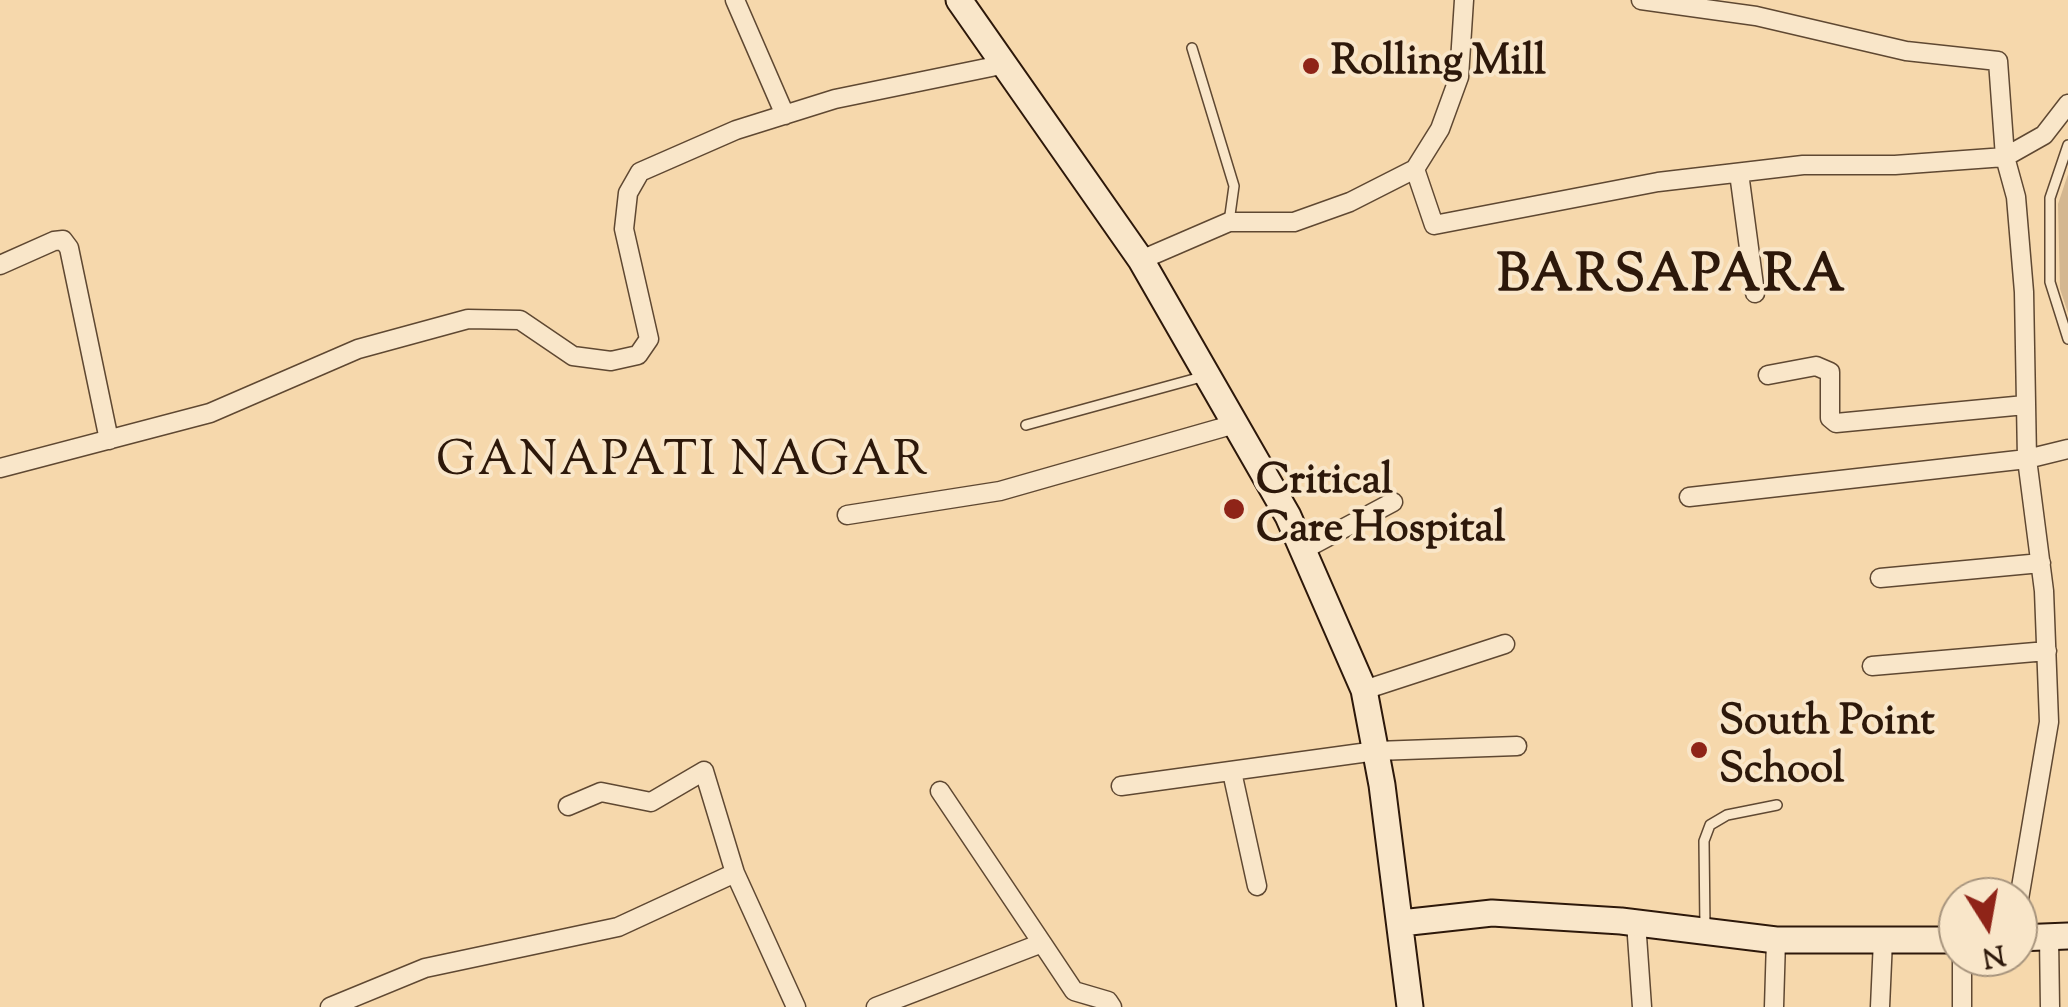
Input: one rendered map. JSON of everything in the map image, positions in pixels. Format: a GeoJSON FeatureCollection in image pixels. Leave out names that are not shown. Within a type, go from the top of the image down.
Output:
{"type":"FeatureCollection","features":[{"type":"Feature","properties":{"kind":"main road"},"geometry":{"type":"LineString","coordinates":[[959,0],[1001,65],[1142,260],[1303,550],[1364,690],[1402,922],[1410,1007]]}},
{"type":"Feature","properties":{"kind":"main road"},"geometry":{"type":"LineString","coordinates":[[1402,922],[1492,913],[1636,922],[1776,940],[1938,940]]}},
{"type":"Feature","properties":{"kind":"street"},"geometry":{"type":"LineString","coordinates":[[736,0],[785,115]]}},
{"type":"Feature","properties":{"kind":"street"},"geometry":{"type":"LineString","coordinates":[[1142,260],[1229,222],[1294,222],[1350,202],[1415,169],[1440,129],[1459,78],[1464,0]]}},
{"type":"Feature","properties":{"kind":"street"},"geometry":{"type":"LineString","coordinates":[[1641,0],[1756,16],[1906,51],[1998,62],[2005,157],[2016,197],[2024,292],[2028,460],[2040,563],[2049,728],[2023,877]]}},
{"type":"Feature","properties":{"kind":"street"},"geometry":{"type":"LineString","coordinates":[[0,468],[210,413],[358,349],[468,319],[520,320],[573,356],[611,361],[638,355],[649,339],[624,229],[628,193],[640,172],[721,136],[785,115],[836,100],[1001,65]]}},
{"type":"Feature","properties":{"kind":"street"},"geometry":{"type":"LineString","coordinates":[[1415,169],[1434,225],[1658,182],[1739,173],[2005,157],[2044,135],[2068,104]]}},
{"type":"Feature","properties":{"kind":"street"},"geometry":{"type":"LineString","coordinates":[[1739,173],[1755,293]]}},
{"type":"Feature","properties":{"kind":"street"},"geometry":{"type":"LineString","coordinates":[[0,265],[54,240],[63,240],[70,248],[109,440]]}},
{"type":"Feature","properties":{"kind":"street"},"geometry":{"type":"LineString","coordinates":[[1768,374],[1816,366],[1830,372],[1830,418],[1836,423],[2025,406]]}},
{"type":"Feature","properties":{"kind":"street"},"geometry":{"type":"LineString","coordinates":[[847,515],[1000,491],[1236,424]]}},
{"type":"Feature","properties":{"kind":"street"},"geometry":{"type":"LineString","coordinates":[[1689,497],[2028,460],[2068,449]]}},
{"type":"Feature","properties":{"kind":"street"},"geometry":{"type":"LineString","coordinates":[[1303,550],[1394,502]]}},
{"type":"Feature","properties":{"kind":"street"},"geometry":{"type":"LineString","coordinates":[[1880,578],[2040,563]]}},
{"type":"Feature","properties":{"kind":"street"},"geometry":{"type":"LineString","coordinates":[[1364,690],[1504,644]]}},
{"type":"Feature","properties":{"kind":"street"},"geometry":{"type":"LineString","coordinates":[[1872,666],[2046,651]]}},
{"type":"Feature","properties":{"kind":"street"},"geometry":{"type":"LineString","coordinates":[[1121,786],[1376,751],[1517,746]]}},
{"type":"Feature","properties":{"kind":"street"},"geometry":{"type":"LineString","coordinates":[[568,806],[601,792],[651,802],[704,772],[735,873],[796,1007]]}},
{"type":"Feature","properties":{"kind":"street"},"geometry":{"type":"LineString","coordinates":[[1232,772],[1257,886]]}},
{"type":"Feature","properties":{"kind":"street"},"geometry":{"type":"LineString","coordinates":[[940,792],[1074,992],[1108,1000],[1112,1007]]}},
{"type":"Feature","properties":{"kind":"street"},"geometry":{"type":"LineString","coordinates":[[330,1007],[425,968],[618,927],[735,873]]}},
{"type":"Feature","properties":{"kind":"street"},"geometry":{"type":"LineString","coordinates":[[1636,922],[1642,1007]]}},
{"type":"Feature","properties":{"kind":"street"},"geometry":{"type":"LineString","coordinates":[[2050,1007],[2059,937]]}},
{"type":"Feature","properties":{"kind":"street"},"geometry":{"type":"LineString","coordinates":[[1774,1007],[1776,940]]}},
{"type":"Feature","properties":{"kind":"street"},"geometry":{"type":"LineString","coordinates":[[1880,1007],[1883,940]]}},
{"type":"Feature","properties":{"kind":"street"},"geometry":{"type":"LineString","coordinates":[[876,1007],[1042,942]]}},
{"type":"Feature","properties":{"kind":"street"},"geometry":{"type":"LineString","coordinates":[[1962,977],[1962,1007]]}},
{"type":"Feature","properties":{"kind":"lane"},"geometry":{"type":"LineString","coordinates":[[1192,48],[1234,186],[1229,222]]}},
{"type":"Feature","properties":{"kind":"lane"},"geometry":{"type":"LineString","coordinates":[[2068,144],[2050,198],[2050,282],[2068,339]]}},
{"type":"Feature","properties":{"kind":"lane"},"geometry":{"type":"LineString","coordinates":[[1026,425],[1208,376]]}},
{"type":"Feature","properties":{"kind":"lane"},"geometry":{"type":"LineString","coordinates":[[1705,931],[1704,841],[1710,825],[1727,815],[1777,804]]}},
{"type":"Feature","properties":{"kind":"shaded area"},"geometry":{"type":"Polygon","coordinates":[[[2068,174],[2068,313],[2060,289],[2058,204],[2068,174]]]}},
{"type":"Feature","properties":{"kind":"place","name":"Rolling Mill"},"geometry":{"type":"Point","coordinates":[1311,66]}},
{"type":"Feature","properties":{"kind":"place","name":"Critical Care Hospital"},"geometry":{"type":"Point","coordinates":[1234,509]}},
{"type":"Feature","properties":{"kind":"place","name":"South Point School"},"geometry":{"type":"Point","coordinates":[1699,750]}},
{"type":"Feature","properties":{"kind":"district","name":"BARSAPARA"},"geometry":{"type":"Point","coordinates":[1672,281]}},
{"type":"Feature","properties":{"kind":"district","name":"GANAPATI NAGAR"},"geometry":{"type":"Point","coordinates":[683,466]}}]}
